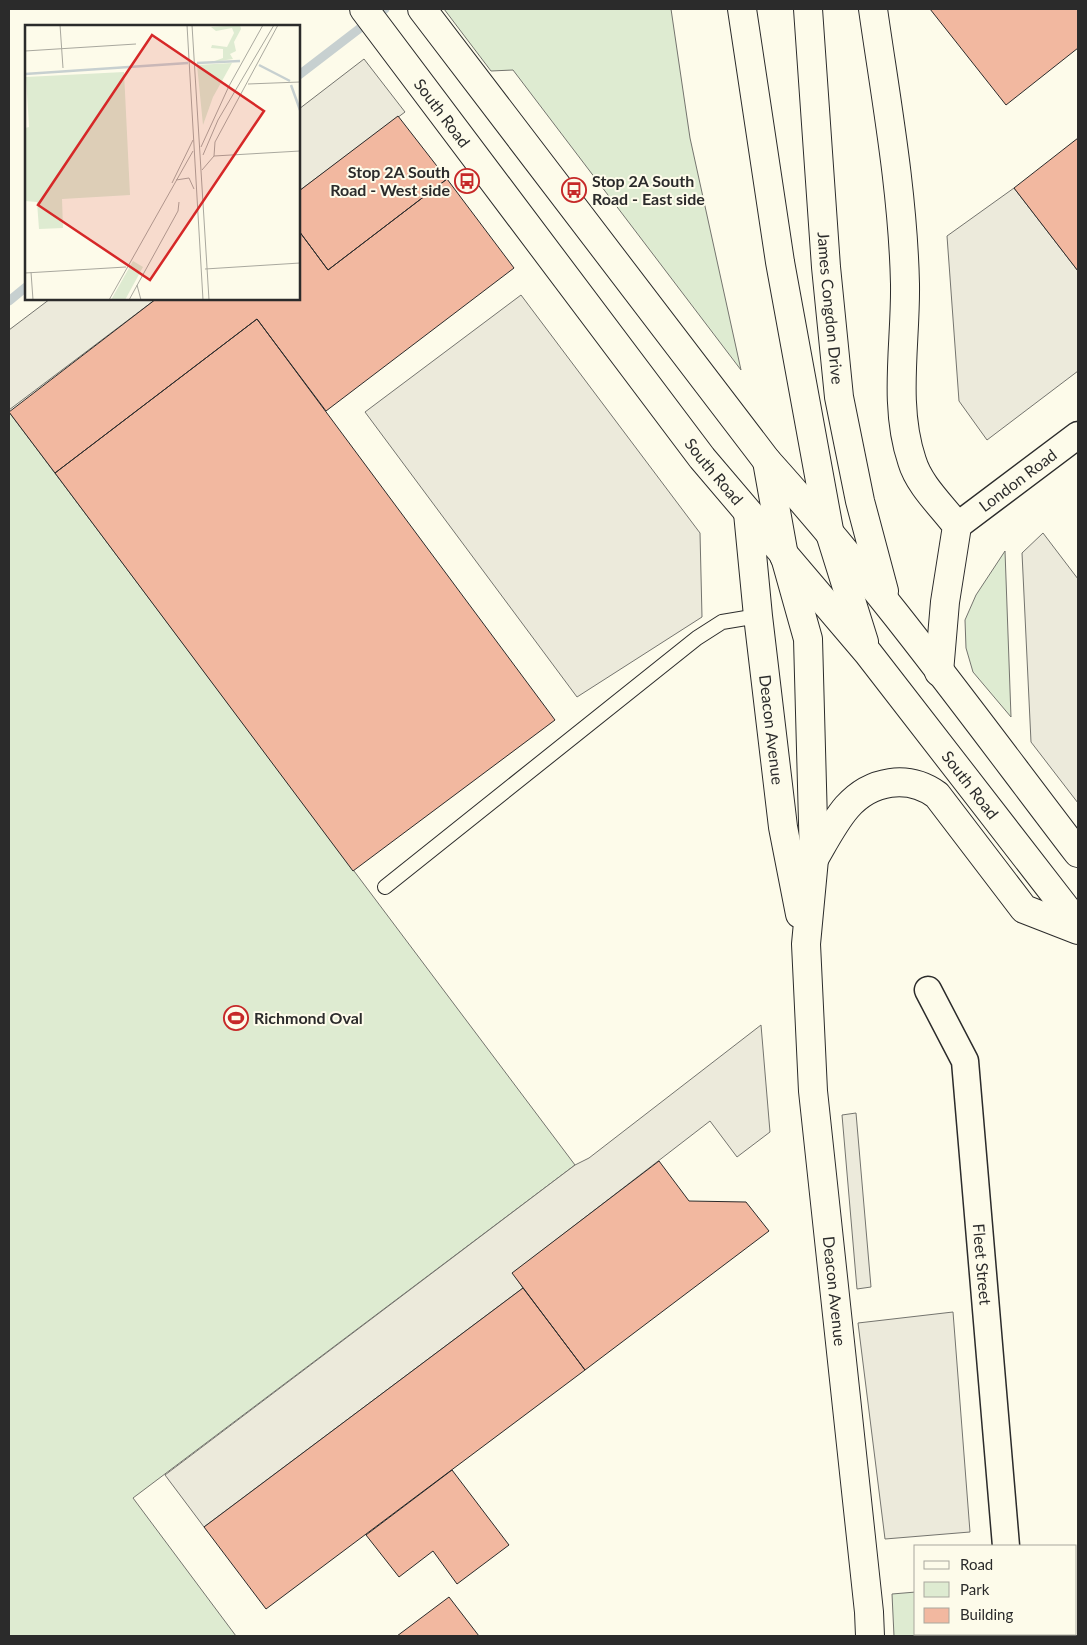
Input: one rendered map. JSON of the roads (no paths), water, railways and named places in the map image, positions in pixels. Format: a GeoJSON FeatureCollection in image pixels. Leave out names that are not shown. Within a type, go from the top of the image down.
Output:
{"type":"FeatureCollection","features":[{"type":"Feature","properties":{"kind":"main road","name":"South Road"},"geometry":{"type":"LineString","coordinates":[[364,9],[702,458],[784,557],[868,653],[1078,924]]}},
{"type":"Feature","properties":{"kind":"main road","name":"James Congdon Drive"},"geometry":{"type":"LineString","coordinates":[[742,9],[780,262],[829,530],[868,653]]}},
{"type":"Feature","properties":{"kind":"main road","name":"James Congdon Drive"},"geometry":{"type":"LineString","coordinates":[[808,9],[826,268],[839,397],[860,501],[887,602]]}},
{"type":"Feature","properties":{"kind":"main road"},"geometry":{"type":"LineString","coordinates":[[874,9],[901,212],[905,284],[904,428],[912,462],[921,480],[957,526],[945,602],[939,672]]}},
{"type":"Feature","properties":{"kind":"main road"},"geometry":{"type":"LineString","coordinates":[[425,13],[767,461],[829,530],[887,602],[1078,854]]}},
{"type":"Feature","properties":{"kind":"main road","name":"Deacon Avenue"},"geometry":{"type":"LineString","coordinates":[[767,461],[784,557],[808,639],[814,859],[806,944],[813,1092],[868,1602],[870,1636]]}},
{"type":"Feature","properties":{"kind":"main road","name":"Deacon Avenue"},"geometry":{"type":"LineString","coordinates":[[748,513],[783,827],[806,944]]}},
{"type":"Feature","properties":{"kind":"main road"},"geometry":{"type":"LineString","coordinates":[[814,859],[846,808],[862,793],[890,782],[913,783],[924,786],[937,795],[1024,909],[1078,930]]}},
{"type":"Feature","properties":{"kind":"street","name":"London Road"},"geometry":{"type":"LineString","coordinates":[[957,526],[1078,434]]}},
{"type":"Feature","properties":{"kind":"street","name":"Fleet Street"},"geometry":{"type":"LineString","coordinates":[[928,990],[965,1061],[1006,1545]]}},
{"type":"Feature","properties":{"kind":"lane"},"geometry":{"type":"LineString","coordinates":[[385,888],[697,638],[722,622],[758,616]]}},
{"type":"Feature","properties":{"kind":"waterway"},"geometry":{"type":"LineString","coordinates":[[300,74],[385,9]]}},
{"type":"Feature","properties":{"kind":"waterway"},"geometry":{"type":"LineString","coordinates":[[9,301],[25,288]]}},
{"type":"Feature","properties":{"kind":"place","name":"Stop 2A South Road - West side"},"geometry":{"type":"Point","coordinates":[467,181]}},
{"type":"Feature","properties":{"kind":"place","name":"Stop 2A South Road - East side"},"geometry":{"type":"Point","coordinates":[574,190]}},
{"type":"Feature","properties":{"kind":"place","name":"Richmond Oval"},"geometry":{"type":"Point","coordinates":[236,1018]}}]}
